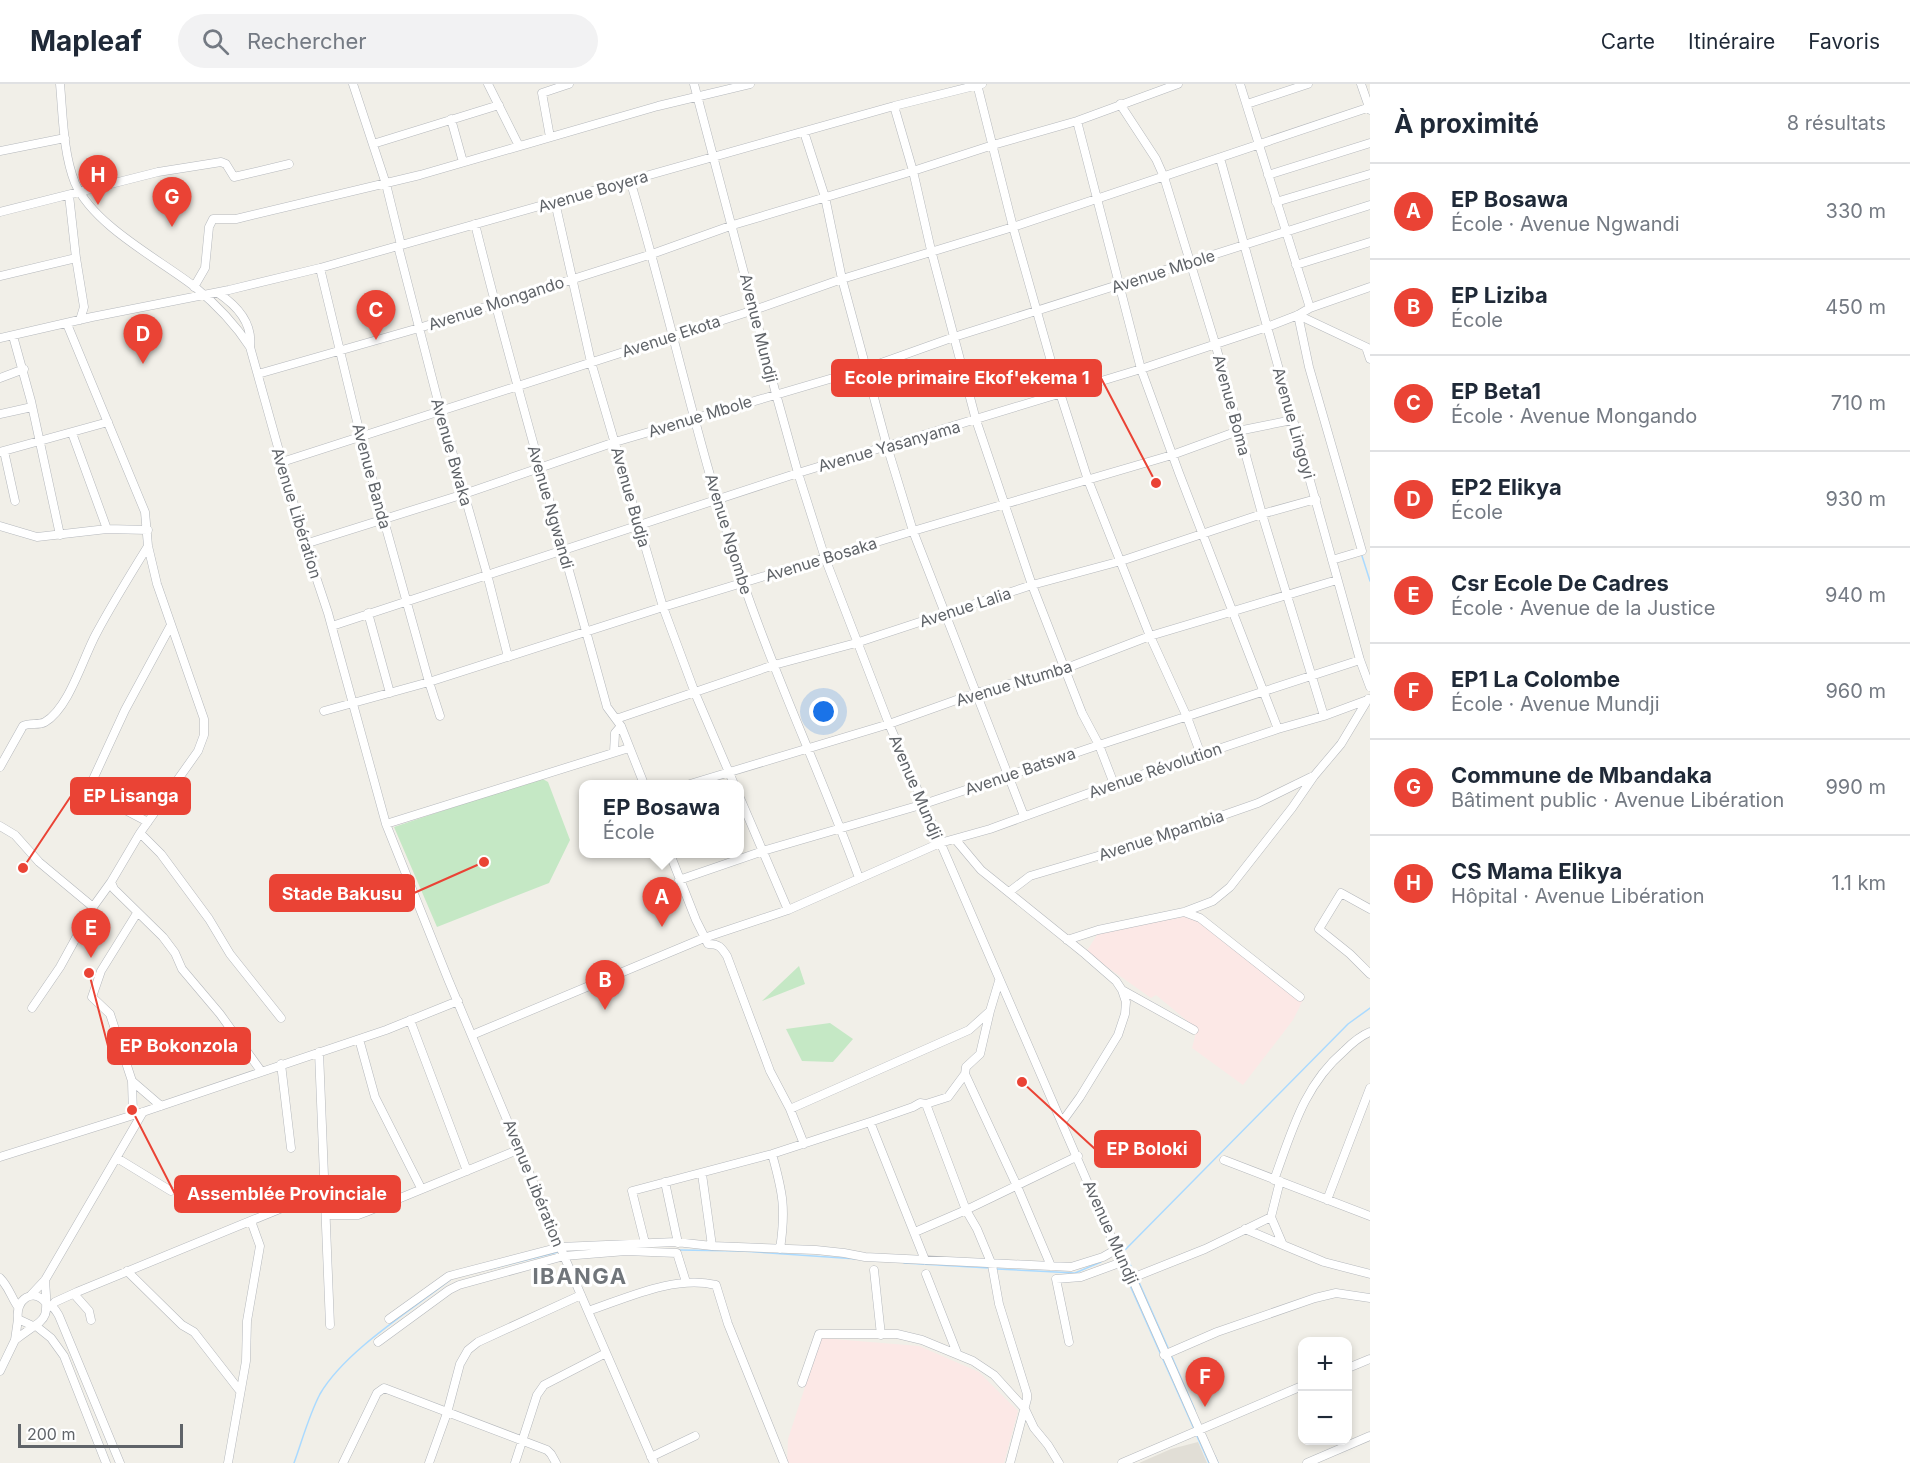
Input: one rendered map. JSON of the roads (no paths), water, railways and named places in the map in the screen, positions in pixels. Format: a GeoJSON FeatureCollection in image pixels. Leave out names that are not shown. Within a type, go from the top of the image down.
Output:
{"type":"FeatureCollection","features":[{"type":"Feature","properties":{"kind":"street","name":"Avenue Libération"},"geometry":{"type":"LineString","coordinates":[[60,84],[65,138],[71,169],[80,193],[104,219],[136,247],[204,295],[229,318],[250,347],[305,544],[332,626],[386,824],[562,1251],[652,1460]]}},
{"type":"Feature","properties":{"kind":"street","name":"Avenue Bwaka"},"geometry":{"type":"LineString","coordinates":[[353,84],[386,184],[440,410],[508,657]]}},
{"type":"Feature","properties":{"kind":"street"},"geometry":{"type":"LineString","coordinates":[[488,84],[519,146]]}},
{"type":"Feature","properties":{"kind":"street"},"geometry":{"type":"LineString","coordinates":[[550,137],[542,93],[568,84]]}},
{"type":"Feature","properties":{"kind":"street","name":"Avenue Mundji"},"geometry":{"type":"LineString","coordinates":[[694,84],[798,473],[825,558],[856,643],[999,981],[1214,1463]]}},
{"type":"Feature","properties":{"kind":"street"},"geometry":{"type":"LineString","coordinates":[[195,287],[205,268],[208,227],[213,219],[236,219],[386,184],[658,106],[750,84]]}},
{"type":"Feature","properties":{"kind":"street"},"geometry":{"type":"LineString","coordinates":[[979,84],[1013,227],[1060,393],[1088,480],[1150,636],[1187,717],[1201,755]]}},
{"type":"Feature","properties":{"kind":"street","name":"Avenue Boyera"},"geometry":{"type":"LineString","coordinates":[[0,338],[92,317],[218,293],[320,268],[714,156],[979,84]]}},
{"type":"Feature","properties":{"kind":"street","name":"Avenue Mongando"},"geometry":{"type":"LineString","coordinates":[[258,374],[419,328],[652,254],[733,225],[1077,121],[1178,84]]}},
{"type":"Feature","properties":{"kind":"street"},"geometry":{"type":"LineString","coordinates":[[1240,84],[1310,308]]}},
{"type":"Feature","properties":{"kind":"street"},"geometry":{"type":"LineString","coordinates":[[1247,104],[1308,84]]}},
{"type":"Feature","properties":{"kind":"street"},"geometry":{"type":"LineString","coordinates":[[1361,84],[1370,108]]}},
{"type":"Feature","properties":{"kind":"street","name":"Avenue Boma"},"geometry":{"type":"LineString","coordinates":[[1120,104],[1153,153],[1164,177],[1191,261],[1262,514],[1324,716]]}},
{"type":"Feature","properties":{"kind":"street"},"geometry":{"type":"LineString","coordinates":[[373,144],[499,105]]}},
{"type":"Feature","properties":{"kind":"street"},"geometry":{"type":"LineString","coordinates":[[894,106],[913,171],[976,420],[1032,585],[1082,713],[1099,744],[1114,784]]}},
{"type":"Feature","properties":{"kind":"street","name":"Avenue Ekota"},"geometry":{"type":"LineString","coordinates":[[282,462],[932,250],[1013,227],[1370,108]]}},
{"type":"Feature","properties":{"kind":"street"},"geometry":{"type":"LineString","coordinates":[[451,119],[463,162]]}},
{"type":"Feature","properties":{"kind":"street"},"geometry":{"type":"LineString","coordinates":[[1077,121],[1141,369],[1278,729]]}},
{"type":"Feature","properties":{"kind":"street"},"geometry":{"type":"LineString","coordinates":[[804,132],[825,197],[842,279],[887,446],[913,531],[1010,774],[1024,816]]}},
{"type":"Feature","properties":{"kind":"street"},"geometry":{"type":"LineString","coordinates":[[0,151],[65,138]]}},
{"type":"Feature","properties":{"kind":"street"},"geometry":{"type":"LineString","coordinates":[[1268,174],[1370,143]]}},
{"type":"Feature","properties":{"kind":"street","name":"Avenue Lingoyi"},"geometry":{"type":"LineString","coordinates":[[1220,158],[1337,580],[1370,687]]}},
{"type":"Feature","properties":{"kind":"street"},"geometry":{"type":"LineString","coordinates":[[0,212],[158,172],[221,162],[226,164],[234,177],[289,164]]}},
{"type":"Feature","properties":{"kind":"street"},"geometry":{"type":"LineString","coordinates":[[1276,202],[1370,174]]}},
{"type":"Feature","properties":{"kind":"street","name":"Avenue Ngombe"},"geometry":{"type":"LineString","coordinates":[[630,180],[652,254],[671,336],[743,583],[807,750],[841,828],[858,878]]}},
{"type":"Feature","properties":{"kind":"street"},"geometry":{"type":"LineString","coordinates":[[69,195],[84,307],[80,320]]}},
{"type":"Feature","properties":{"kind":"street","name":"Avenue Budja"},"geometry":{"type":"LineString","coordinates":[[555,201],[591,362],[663,607],[695,693],[732,780]]}},
{"type":"Feature","properties":{"kind":"street","name":"Avenue Mbole"},"geometry":{"type":"LineString","coordinates":[[305,544],[464,494],[615,442],[867,368],[954,337],[1370,206]]}},
{"type":"Feature","properties":{"kind":"street","name":"Avenue Ngwandi"},"geometry":{"type":"LineString","coordinates":[[475,224],[516,385],[564,548],[607,707],[621,726],[642,780]]}},
{"type":"Feature","properties":{"kind":"street"},"geometry":{"type":"LineString","coordinates":[[1296,265],[1370,242]]}},
{"type":"Feature","properties":{"kind":"street"},"geometry":{"type":"LineString","coordinates":[[0,276],[76,258]]}},
{"type":"Feature","properties":{"kind":"street","name":"Avenue Banda"},"geometry":{"type":"LineString","coordinates":[[320,268],[361,438],[440,716]]}},
{"type":"Feature","properties":{"kind":"street","name":"Avenue Yasanyama"},"geometry":{"type":"LineString","coordinates":[[332,626],[798,473],[1141,369],[1267,327],[1310,308],[1370,287]]}},
{"type":"Feature","properties":{"kind":"street"},"geometry":{"type":"LineString","coordinates":[[218,293],[229,300],[244,318],[251,334],[250,347]]}},
{"type":"Feature","properties":{"kind":"street"},"geometry":{"type":"LineString","coordinates":[[84,307],[92,317]]}},
{"type":"Feature","properties":{"kind":"street"},"geometry":{"type":"LineString","coordinates":[[1298,315],[1368,348],[1370,359]]}},
{"type":"Feature","properties":{"kind":"street"},"geometry":{"type":"LineString","coordinates":[[1298,315],[1309,367],[1362,551],[1332,560]]}},
{"type":"Feature","properties":{"kind":"street"},"geometry":{"type":"LineString","coordinates":[[32,1008],[60,967],[93,907],[111,886],[140,833],[198,751],[204,735],[204,719],[157,584],[148,546],[145,512],[67,324]]}},
{"type":"Feature","properties":{"kind":"street"},"geometry":{"type":"LineString","coordinates":[[13,336],[24,369],[60,534]]}},
{"type":"Feature","properties":{"kind":"street"},"geometry":{"type":"LineString","coordinates":[[0,378],[24,369]]}},
{"type":"Feature","properties":{"kind":"street"},"geometry":{"type":"LineString","coordinates":[[0,414],[32,407]]}},
{"type":"Feature","properties":{"kind":"street","name":"Avenue Bosaka"},"geometry":{"type":"LineString","coordinates":[[324,711],[429,682],[663,607],[1172,455],[1238,431],[1292,420]]}},
{"type":"Feature","properties":{"kind":"street"},"geometry":{"type":"LineString","coordinates":[[15,501],[2,452],[108,422]]}},
{"type":"Feature","properties":{"kind":"street"},"geometry":{"type":"LineString","coordinates":[[72,433],[107,529]]}},
{"type":"Feature","properties":{"kind":"street","name":"Avenue Lalia"},"geometry":{"type":"LineString","coordinates":[[615,719],[774,666],[856,643],[1032,585],[1121,561],[1262,514],[1316,499]]}},
{"type":"Feature","properties":{"kind":"street"},"geometry":{"type":"LineString","coordinates":[[0,526],[37,537],[107,529],[148,530]]}},
{"type":"Feature","properties":{"kind":"street"},"geometry":{"type":"LineString","coordinates":[[0,767],[23,726],[28,723],[45,722],[69,694],[94,637],[148,546]]}},
{"type":"Feature","properties":{"kind":"street","name":"Avenue Ntumba"},"geometry":{"type":"LineString","coordinates":[[703,780],[889,724],[976,693],[1064,669],[1150,636],[1337,580]]}},
{"type":"Feature","properties":{"kind":"street"},"geometry":{"type":"LineString","coordinates":[[368,613],[390,693]]}},
{"type":"Feature","properties":{"kind":"street"},"geometry":{"type":"LineString","coordinates":[[148,822],[92,792],[89,788],[125,710],[171,625]]}},
{"type":"Feature","properties":{"kind":"street"},"geometry":{"type":"LineString","coordinates":[[160,643],[177,642]]}},
{"type":"Feature","properties":{"kind":"street","name":"Avenue Batswa"},"geometry":{"type":"LineString","coordinates":[[744,858],[924,804],[1099,744],[1360,660]]}},
{"type":"Feature","properties":{"kind":"street"},"geometry":{"type":"LineString","coordinates":[[1067,940],[1098,930],[1184,912],[1213,901],[1230,887],[1292,808],[1314,776],[1341,744],[1369,699]]}},
{"type":"Feature","properties":{"kind":"street","name":"Avenue Révolution"},"geometry":{"type":"LineString","coordinates":[[472,1035],[704,938],[788,910],[940,843],[1369,699]]}},
{"type":"Feature","properties":{"kind":"street"},"geometry":{"type":"LineString","coordinates":[[614,752],[615,733],[621,726]]}},
{"type":"Feature","properties":{"kind":"street"},"geometry":{"type":"LineString","coordinates":[[386,824],[629,748]]}},
{"type":"Feature","properties":{"kind":"street","name":"Avenue Mpambia"},"geometry":{"type":"LineString","coordinates":[[1009,892],[1030,876],[1155,839],[1258,803],[1314,776]]}},
{"type":"Feature","properties":{"kind":"street"},"geometry":{"type":"LineString","coordinates":[[744,807],[788,910]]}},
{"type":"Feature","properties":{"kind":"street"},"geometry":{"type":"LineString","coordinates":[[0,826],[15,836],[39,862],[93,907]]}},
{"type":"Feature","properties":{"kind":"street"},"geometry":{"type":"LineString","coordinates":[[140,833],[161,854],[209,919],[230,954],[281,1018]]}},
{"type":"Feature","properties":{"kind":"street"},"geometry":{"type":"LineString","coordinates":[[955,839],[981,870],[1116,981],[1122,990],[1126,1002],[1125,1014],[1118,1035],[1062,1122]]}},
{"type":"Feature","properties":{"kind":"street"},"geometry":{"type":"LineString","coordinates":[[671,858],[704,938],[708,944],[721,946],[727,956],[770,1071],[790,1109],[804,1144]]}},
{"type":"Feature","properties":{"kind":"street","name":"Avenue Batswa"},"geometry":{"type":"LineString","coordinates":[[679,880],[743,858]]}},
{"type":"Feature","properties":{"kind":"street"},"geometry":{"type":"LineString","coordinates":[[111,886],[170,946],[182,969],[220,1014],[261,1071]]}},
{"type":"Feature","properties":{"kind":"street"},"geometry":{"type":"LineString","coordinates":[[1370,909],[1341,893],[1319,929],[1370,974]]}},
{"type":"Feature","properties":{"kind":"street"},"geometry":{"type":"LineString","coordinates":[[1184,912],[1200,918],[1300,997]]}},
{"type":"Feature","properties":{"kind":"street"},"geometry":{"type":"LineString","coordinates":[[133,1115],[132,1081],[110,1014],[92,997],[101,971],[137,913]]}},
{"type":"Feature","properties":{"kind":"street"},"geometry":{"type":"LineString","coordinates":[[645,1243],[632,1191],[772,1154],[920,1103],[926,1104],[948,1097],[965,1074],[966,1067],[980,1054],[999,981]]}},
{"type":"Feature","properties":{"kind":"street"},"geometry":{"type":"LineString","coordinates":[[1122,990],[1194,1030]]}},
{"type":"Feature","properties":{"kind":"street"},"geometry":{"type":"LineString","coordinates":[[0,1157],[143,1112],[359,1039],[458,1001]]}},
{"type":"Feature","properties":{"kind":"street"},"geometry":{"type":"LineString","coordinates":[[790,1109],[969,1030],[990,1011]]}},
{"type":"Feature","properties":{"kind":"street"},"geometry":{"type":"LineString","coordinates":[[410,1020],[467,1171]]}},
{"type":"Feature","properties":{"kind":"street"},"geometry":{"type":"LineString","coordinates":[[1283,1245],[1271,1217],[1277,1180],[1300,1109],[1317,1079],[1332,1061],[1362,1035],[1370,1032]]}},
{"type":"Feature","properties":{"kind":"street"},"geometry":{"type":"LineString","coordinates":[[359,1039],[371,1088],[421,1188]]}},
{"type":"Feature","properties":{"kind":"street"},"geometry":{"type":"LineString","coordinates":[[319,1052],[330,1325]]}},
{"type":"Feature","properties":{"kind":"street"},"geometry":{"type":"LineString","coordinates":[[281,1065],[291,1148]]}},
{"type":"Feature","properties":{"kind":"street"},"geometry":{"type":"LineString","coordinates":[[965,1074],[1051,1266]]}},
{"type":"Feature","properties":{"kind":"street"},"geometry":{"type":"LineString","coordinates":[[132,1081],[161,1106]]}},
{"type":"Feature","properties":{"kind":"street"},"geometry":{"type":"LineString","coordinates":[[1327,1200],[1370,1088]]}},
{"type":"Feature","properties":{"kind":"street"},"geometry":{"type":"LineString","coordinates":[[926,1104],[966,1210],[977,1229],[993,1269],[999,1304],[1027,1394],[1010,1463]]}},
{"type":"Feature","properties":{"kind":"street"},"geometry":{"type":"LineString","coordinates":[[18,1307],[45,1280],[143,1112]]}},
{"type":"Feature","properties":{"kind":"street"},"geometry":{"type":"LineString","coordinates":[[870,1122],[925,1260]]}},
{"type":"Feature","properties":{"kind":"street"},"geometry":{"type":"LineString","coordinates":[[326,1215],[358,1215],[520,1149]]}},
{"type":"Feature","properties":{"kind":"street"},"geometry":{"type":"LineString","coordinates":[[772,1154],[783,1194],[784,1223],[780,1249]]}},
{"type":"Feature","properties":{"kind":"street"},"geometry":{"type":"LineString","coordinates":[[915,1232],[1078,1156]]}},
{"type":"Feature","properties":{"kind":"street"},"geometry":{"type":"LineString","coordinates":[[117,1158],[171,1191]]}},
{"type":"Feature","properties":{"kind":"street"},"geometry":{"type":"LineString","coordinates":[[1224,1160],[1370,1216]]}},
{"type":"Feature","properties":{"kind":"street"},"geometry":{"type":"LineString","coordinates":[[702,1174],[712,1246]]}},
{"type":"Feature","properties":{"kind":"street"},"geometry":{"type":"LineString","coordinates":[[665,1182],[678,1242]]}},
{"type":"Feature","properties":{"kind":"street"},"geometry":{"type":"LineString","coordinates":[[49,1305],[300,1201],[318,1199],[326,1201]]}},
{"type":"Feature","properties":{"kind":"street"},"geometry":{"type":"LineString","coordinates":[[1132,1278],[1205,1249],[1271,1217]]}},
{"type":"Feature","properties":{"kind":"street"},"geometry":{"type":"LineString","coordinates":[[228,1463],[247,1348],[248,1321],[260,1246],[251,1221]]}},
{"type":"Feature","properties":{"kind":"street"},"geometry":{"type":"LineString","coordinates":[[1245,1229],[1324,1262],[1370,1274]]}},
{"type":"Feature","properties":{"kind":"street"},"geometry":{"type":"LineString","coordinates":[[389,1319],[449,1276],[562,1251],[645,1243],[678,1242],[844,1253],[993,1269],[1079,1265],[1103,1257],[1120,1255]]}},
{"type":"Feature","properties":{"kind":"street"},"geometry":{"type":"LineString","coordinates":[[378,1342],[449,1290],[562,1251],[676,1253],[686,1282]]}},
{"type":"Feature","properties":{"kind":"street"},"geometry":{"type":"LineString","coordinates":[[1069,1342],[1056,1279],[1081,1277],[1120,1255]]}},
{"type":"Feature","properties":{"kind":"street"},"geometry":{"type":"LineString","coordinates":[[874,1270],[881,1335]]}},
{"type":"Feature","properties":{"kind":"street"},"geometry":{"type":"LineString","coordinates":[[127,1271],[182,1325],[194,1332],[240,1390]]}},
{"type":"Feature","properties":{"kind":"street"},"geometry":{"type":"LineString","coordinates":[[926,1274],[957,1353]]}},
{"type":"Feature","properties":{"kind":"street"},"geometry":{"type":"LineString","coordinates":[[0,1278],[12,1292],[42,1299],[59,1316],[120,1463]]}},
{"type":"Feature","properties":{"kind":"street"},"geometry":{"type":"LineString","coordinates":[[15,1340],[46,1316],[49,1305],[45,1280]]}},
{"type":"Feature","properties":{"kind":"street"},"geometry":{"type":"LineString","coordinates":[[588,1311],[670,1285],[686,1282],[716,1285],[728,1324],[784,1463]]}},
{"type":"Feature","properties":{"kind":"street"},"geometry":{"type":"LineString","coordinates":[[0,1371],[15,1340],[18,1307],[12,1297],[12,1292]]}},
{"type":"Feature","properties":{"kind":"street"},"geometry":{"type":"LineString","coordinates":[[1164,1355],[1217,1332],[1316,1298],[1336,1293],[1370,1298]]}},
{"type":"Feature","properties":{"kind":"street"},"geometry":{"type":"LineString","coordinates":[[74,1294],[88,1311],[91,1320]]}},
{"type":"Feature","properties":{"kind":"street"},"geometry":{"type":"LineString","coordinates":[[429,1463],[447,1413],[460,1364],[468,1350],[478,1342],[581,1295]]}},
{"type":"Feature","properties":{"kind":"street"},"geometry":{"type":"LineString","coordinates":[[18,1319],[34,1326],[51,1338],[64,1356],[106,1463]]}},
{"type":"Feature","properties":{"kind":"street"},"geometry":{"type":"LineString","coordinates":[[802,1383],[819,1334],[897,1334],[922,1340],[957,1353],[994,1375],[1025,1408],[1034,1428],[1059,1463]]}},
{"type":"Feature","properties":{"kind":"street"},"geometry":{"type":"LineString","coordinates":[[515,1463],[537,1395],[544,1384],[606,1353]]}},
{"type":"Feature","properties":{"kind":"street"},"geometry":{"type":"LineString","coordinates":[[1352,1366],[1370,1359]]}},
{"type":"Feature","properties":{"kind":"street"},"geometry":{"type":"LineString","coordinates":[[1122,1463],[1298,1388]]}},
{"type":"Feature","properties":{"kind":"street"},"geometry":{"type":"LineString","coordinates":[[343,1463],[380,1389],[387,1389],[547,1450],[556,1463]]}},
{"type":"Feature","properties":{"kind":"street"},"geometry":{"type":"LineString","coordinates":[[652,1460],[695,1436]]}},
{"type":"Feature","properties":{"kind":"street"},"geometry":{"type":"LineString","coordinates":[[1307,1463],[1370,1436]]}},
{"type":"Feature","properties":{"kind":"waterway"},"geometry":{"type":"LineString","coordinates":[[1362,556],[1370,581]]}},
{"type":"Feature","properties":{"kind":"waterway"},"geometry":{"type":"LineString","coordinates":[[1122,1253],[1348,1024],[1370,1008]]}},
{"type":"Feature","properties":{"kind":"waterway"},"geometry":{"type":"LineString","coordinates":[[580,1250],[597,1250]]}},
{"type":"Feature","properties":{"kind":"waterway"},"geometry":{"type":"LineString","coordinates":[[679,1250],[741,1251],[857,1259]]}},
{"type":"Feature","properties":{"kind":"waterway"},"geometry":{"type":"LineString","coordinates":[[490,1269],[558,1252]]}},
{"type":"Feature","properties":{"kind":"waterway"},"geometry":{"type":"LineString","coordinates":[[1125,1253],[1134,1273]]}},
{"type":"Feature","properties":{"kind":"waterway"},"geometry":{"type":"LineString","coordinates":[[997,1269],[1075,1273],[1101,1262]]}},
{"type":"Feature","properties":{"kind":"waterway"},"geometry":{"type":"LineString","coordinates":[[904,1263],[989,1268]]}},
{"type":"Feature","properties":{"kind":"waterway"},"geometry":{"type":"LineString","coordinates":[[1124,1272],[1194,1429]]}},
{"type":"Feature","properties":{"kind":"waterway"},"geometry":{"type":"LineString","coordinates":[[294,1463],[316,1402],[331,1378],[345,1362],[379,1332],[450,1280]]}},
{"type":"Feature","properties":{"kind":"waterway"},"geometry":{"type":"LineString","coordinates":[[1138,1280],[1169,1350]]}},
{"type":"Feature","properties":{"kind":"waterway"},"geometry":{"type":"LineString","coordinates":[[1172,1357],[1195,1410]]}},
{"type":"Feature","properties":{"kind":"waterway"},"geometry":{"type":"LineString","coordinates":[[1196,1434],[1209,1463]]}},
{"type":"Feature","properties":{"kind":"waterway"},"geometry":{"type":"LineString","coordinates":[[1215,1456],[1218,1463]]}},
{"type":"Feature","properties":{"kind":"place","name":"CS Mama Elikya"},"geometry":{"type":"Point","coordinates":[98,205]}},
{"type":"Feature","properties":{"kind":"place","name":"Commune de Mbandaka"},"geometry":{"type":"Point","coordinates":[172,227]}},
{"type":"Feature","properties":{"kind":"place","name":"EP Beta1"},"geometry":{"type":"Point","coordinates":[376,340]}},
{"type":"Feature","properties":{"kind":"place","name":"EP2 Elikya"},"geometry":{"type":"Point","coordinates":[143,364]}},
{"type":"Feature","properties":{"kind":"place","name":"Ecole primaire Ekof'ekema 1"},"geometry":{"type":"Point","coordinates":[1156,483]}},
{"type":"Feature","properties":{"kind":"place","name":"Stade Bakusu"},"geometry":{"type":"Point","coordinates":[484,862]}},
{"type":"Feature","properties":{"kind":"place","name":"EP Lisanga"},"geometry":{"type":"Point","coordinates":[23,868]}},
{"type":"Feature","properties":{"kind":"place","name":"EP Bosawa"},"geometry":{"type":"Point","coordinates":[662,927]}},
{"type":"Feature","properties":{"kind":"place","name":"Csr Ecole De Cadres"},"geometry":{"type":"Point","coordinates":[91,958]}},
{"type":"Feature","properties":{"kind":"place","name":"EP Bokonzola"},"geometry":{"type":"Point","coordinates":[89,973]}},
{"type":"Feature","properties":{"kind":"place","name":"EP Liziba"},"geometry":{"type":"Point","coordinates":[605,1010]}},
{"type":"Feature","properties":{"kind":"place","name":"EP Boloki"},"geometry":{"type":"Point","coordinates":[1022,1082]}},
{"type":"Feature","properties":{"kind":"place","name":"Assemblée Provinciale"},"geometry":{"type":"Point","coordinates":[132,1110]}},
{"type":"Feature","properties":{"kind":"place","name":"EP1 La Colombe"},"geometry":{"type":"Point","coordinates":[1205,1407]}},
{"type":"Feature","properties":{"kind":"district","name":"IBANGA"},"geometry":{"type":"Point","coordinates":[580,1276]}}]}
